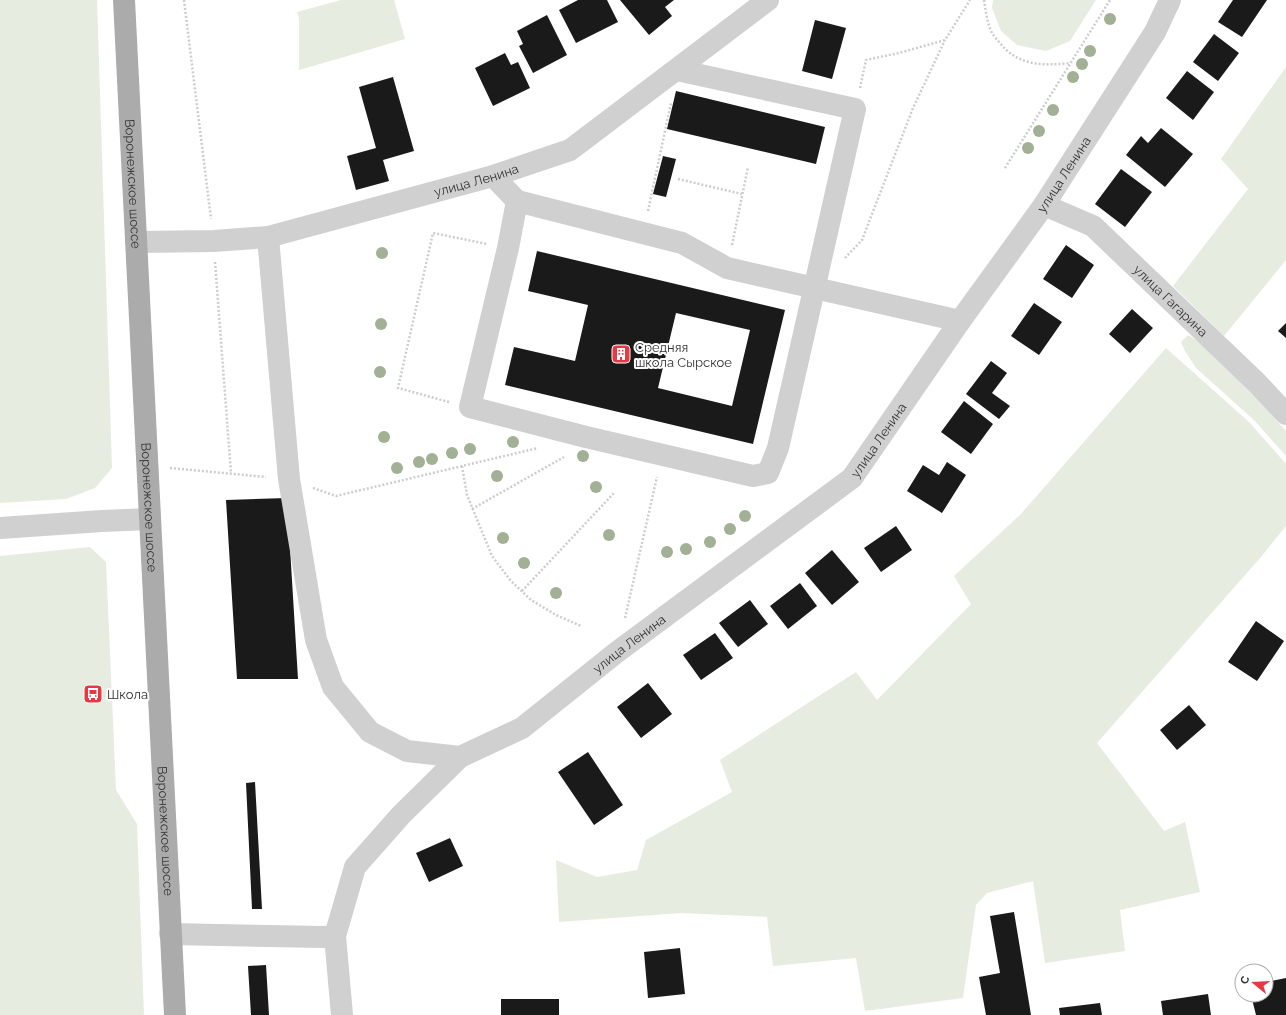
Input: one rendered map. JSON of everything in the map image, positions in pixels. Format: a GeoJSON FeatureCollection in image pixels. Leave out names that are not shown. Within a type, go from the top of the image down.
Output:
{"type":"FeatureCollection","features":[{"type":"Feature","properties":{"kind":"main road","name":"Воронежское шоссе"},"geometry":{"type":"LineString","coordinates":[[124,0],[175,1015]]}},
{"type":"Feature","properties":{"kind":"street","name":"улица Ленина"},"geometry":{"type":"LineString","coordinates":[[136,242],[214,241],[268,237],[493,176],[570,150],[768,0]]}},
{"type":"Feature","properties":{"kind":"street","name":"улица Ленина"},"geometry":{"type":"LineString","coordinates":[[460,757],[522,728],[617,652],[852,478],[960,321],[1044,205],[1155,32],[1170,0]]}},
{"type":"Feature","properties":{"kind":"street"},"geometry":{"type":"LineString","coordinates":[[517,201],[508,248],[470,407],[586,437],[753,476],[768,473],[778,448],[855,109],[673,73]]}},
{"type":"Feature","properties":{"kind":"street"},"geometry":{"type":"LineString","coordinates":[[493,176],[517,201],[682,243],[726,268],[960,321]]}},
{"type":"Feature","properties":{"kind":"street","name":"улица Гагарина"},"geometry":{"type":"LineString","coordinates":[[1044,205],[1093,226],[1257,383],[1286,414]]}},
{"type":"Feature","properties":{"kind":"street"},"geometry":{"type":"LineString","coordinates":[[268,237],[289,479],[316,640],[333,687],[370,732],[407,751],[460,757]]}},
{"type":"Feature","properties":{"kind":"street"},"geometry":{"type":"LineString","coordinates":[[0,528],[150,519]]}},
{"type":"Feature","properties":{"kind":"street"},"geometry":{"type":"LineString","coordinates":[[342,1015],[335,936],[355,867],[401,815],[460,757]]}},
{"type":"Feature","properties":{"kind":"street"},"geometry":{"type":"LineString","coordinates":[[170,934],[335,936]]}},
{"type":"Feature","properties":{"kind":"path"},"geometry":{"type":"LineString","coordinates":[[841,261],[862,240],[913,108],[945,40],[970,0]]}},
{"type":"Feature","properties":{"kind":"path"},"geometry":{"type":"LineString","coordinates":[[984,0],[992,33],[1005,49],[1016,58],[1032,63],[1050,65],[1070,63]]}},
{"type":"Feature","properties":{"kind":"path"},"geometry":{"type":"LineString","coordinates":[[1005,168],[1110,0]]}},
{"type":"Feature","properties":{"kind":"path"},"geometry":{"type":"LineString","coordinates":[[855,109],[866,60],[945,40]]}},
{"type":"Feature","properties":{"kind":"path"},"geometry":{"type":"LineString","coordinates":[[644,233],[674,86],[673,73]]}},
{"type":"Feature","properties":{"kind":"path"},"geometry":{"type":"LineString","coordinates":[[726,268],[748,167]]}},
{"type":"Feature","properties":{"kind":"path"},"geometry":{"type":"LineString","coordinates":[[678,179],[742,194]]}},
{"type":"Feature","properties":{"kind":"path"},"geometry":{"type":"LineString","coordinates":[[470,407],[398,388],[433,233],[508,248]]}},
{"type":"Feature","properties":{"kind":"path"},"geometry":{"type":"LineString","coordinates":[[147,466],[289,479],[336,496],[539,448]]}},
{"type":"Feature","properties":{"kind":"path"},"geometry":{"type":"LineString","coordinates":[[617,652],[662,455]]}},
{"type":"Feature","properties":{"kind":"path"},"geometry":{"type":"LineString","coordinates":[[472,509],[564,457]]}},
{"type":"Feature","properties":{"kind":"path"},"geometry":{"type":"LineString","coordinates":[[462,466],[466,495],[492,556],[511,581],[531,600],[556,615],[581,626]]}},
{"type":"Feature","properties":{"kind":"path"},"geometry":{"type":"LineString","coordinates":[[522,591],[614,493]]}},
{"type":"Feature","properties":{"kind":"shaded area"},"geometry":{"type":"Polygon","coordinates":[[[0,0],[97,0],[112,468],[95,488],[66,499],[0,503],[0,0]]]}},
{"type":"Feature","properties":{"kind":"shaded area"},"geometry":{"type":"Polygon","coordinates":[[[341,0],[394,0],[405,39],[299,70],[299,18],[297,12],[341,0]]]}},
{"type":"Feature","properties":{"kind":"shaded area"},"geometry":{"type":"Polygon","coordinates":[[[993,0],[1096,0],[1070,41],[1046,51],[1017,45],[1001,31],[992,8],[993,0]]]}},
{"type":"Feature","properties":{"kind":"shaded area"},"geometry":{"type":"Polygon","coordinates":[[[1286,67],[1286,260],[1224,336],[1173,286],[1248,189],[1221,159],[1286,67]]]}},
{"type":"Feature","properties":{"kind":"shaded area"},"geometry":{"type":"Polygon","coordinates":[[[1188,335],[1201,343],[1254,395],[1286,431],[1286,456],[1255,421],[1196,368],[1181,342],[1188,335]]]}},
{"type":"Feature","properties":{"kind":"shaded area"},"geometry":{"type":"Polygon","coordinates":[[[1166,348],[1249,422],[1286,464],[1286,526],[1261,557],[1097,743],[1164,831],[1185,822],[1200,892],[1120,910],[1125,951],[1045,963],[1033,881],[987,893],[976,905],[963,998],[865,1011],[856,958],[773,966],[767,917],[681,913],[559,922],[556,860],[597,877],[637,870],[646,840],[732,792],[720,760],[856,672],[877,700],[971,604],[954,576],[1020,515],[1166,348]]]}},
{"type":"Feature","properties":{"kind":"shaded area"},"geometry":{"type":"Polygon","coordinates":[[[90,547],[106,562],[116,790],[137,824],[144,1015],[0,1015],[0,556],[90,547]]]}},
{"type":"Feature","properties":{"kind":"building"},"geometry":{"type":"Polygon","coordinates":[[[578,0],[607,0],[618,22],[576,43],[559,10],[578,0]]]}},
{"type":"Feature","properties":{"kind":"building"},"geometry":{"type":"Polygon","coordinates":[[[620,0],[674,0],[665,7],[672,16],[649,35],[620,0]]]}},
{"type":"Feature","properties":{"kind":"building"},"geometry":{"type":"Polygon","coordinates":[[[1233,0],[1267,0],[1242,37],[1218,22],[1233,0]]]}},
{"type":"Feature","properties":{"kind":"building"},"geometry":{"type":"Polygon","coordinates":[[[547,15],[567,55],[533,73],[519,46],[523,44],[517,31],[547,15]]]}},
{"type":"Feature","properties":{"kind":"building"},"geometry":{"type":"Polygon","coordinates":[[[815,20],[846,28],[832,79],[802,71],[815,20]]]}},
{"type":"Feature","properties":{"kind":"building"},"geometry":{"type":"Polygon","coordinates":[[[1214,34],[1239,53],[1218,81],[1193,62],[1214,34]]]}},
{"type":"Feature","properties":{"kind":"building"},"geometry":{"type":"Polygon","coordinates":[[[505,53],[511,65],[518,62],[530,88],[493,106],[475,68],[505,53]]]}},
{"type":"Feature","properties":{"kind":"building"},"geometry":{"type":"Polygon","coordinates":[[[1187,71],[1214,92],[1193,120],[1166,98],[1187,71]]]}},
{"type":"Feature","properties":{"kind":"building"},"geometry":{"type":"Polygon","coordinates":[[[393,77],[414,151],[383,160],[389,181],[356,190],[347,156],[376,148],[359,87],[393,77]]]}},
{"type":"Feature","properties":{"kind":"building"},"geometry":{"type":"Polygon","coordinates":[[[676,91],[825,127],[816,164],[667,129],[676,91]]]}},
{"type":"Feature","properties":{"kind":"building"},"geometry":{"type":"Polygon","coordinates":[[[1161,128],[1193,154],[1165,187],[1126,155],[1141,136],[1148,143],[1161,128]]]}},
{"type":"Feature","properties":{"kind":"building"},"geometry":{"type":"Polygon","coordinates":[[[663,156],[676,159],[666,197],[653,194],[663,156]]]}},
{"type":"Feature","properties":{"kind":"building"},"geometry":{"type":"Polygon","coordinates":[[[1121,169],[1152,192],[1125,227],[1095,204],[1121,169]]]}},
{"type":"Feature","properties":{"kind":"building"},"geometry":{"type":"Polygon","coordinates":[[[1066,245],[1094,265],[1072,298],[1043,279],[1066,245]]]}},
{"type":"Feature","properties":{"kind":"building","name":"Средняя школа Сырское"},"geometry":{"type":"Polygon","coordinates":[[[537,251],[785,310],[753,444],[505,385],[514,347],[575,361],[588,305],[528,291],[537,251]],[[676,313],[658,388],[732,406],[750,330],[676,313]]]}},
{"type":"Feature","properties":{"kind":"building"},"geometry":{"type":"Polygon","coordinates":[[[1034,303],[1062,322],[1039,355],[1011,336],[1034,303]]]}},
{"type":"Feature","properties":{"kind":"building"},"geometry":{"type":"Polygon","coordinates":[[[1132,309],[1153,328],[1130,353],[1109,334],[1132,309]]]}},
{"type":"Feature","properties":{"kind":"building"},"geometry":{"type":"Polygon","coordinates":[[[1286,323],[1286,338],[1278,331],[1286,323]]]}},
{"type":"Feature","properties":{"kind":"building"},"geometry":{"type":"Polygon","coordinates":[[[991,361],[1007,373],[992,393],[1010,406],[999,419],[966,394],[991,361]]]}},
{"type":"Feature","properties":{"kind":"building"},"geometry":{"type":"Polygon","coordinates":[[[964,401],[993,424],[971,454],[941,432],[964,401]]]}},
{"type":"Feature","properties":{"kind":"building"},"geometry":{"type":"Polygon","coordinates":[[[947,462],[966,475],[942,513],[907,491],[923,465],[939,475],[947,462]]]}},
{"type":"Feature","properties":{"kind":"building"},"geometry":{"type":"Polygon","coordinates":[[[287,498],[298,679],[237,679],[226,500],[287,498]]]}},
{"type":"Feature","properties":{"kind":"building"},"geometry":{"type":"Polygon","coordinates":[[[896,526],[912,550],[881,572],[864,548],[896,526]]]}},
{"type":"Feature","properties":{"kind":"building"},"geometry":{"type":"Polygon","coordinates":[[[832,550],[859,582],[832,605],[805,573],[832,550]]]}},
{"type":"Feature","properties":{"kind":"building"},"geometry":{"type":"Polygon","coordinates":[[[800,583],[817,606],[788,629],[770,606],[800,583]]]}},
{"type":"Feature","properties":{"kind":"building"},"geometry":{"type":"Polygon","coordinates":[[[750,600],[768,624],[738,647],[719,623],[750,600]]]}},
{"type":"Feature","properties":{"kind":"building"},"geometry":{"type":"Polygon","coordinates":[[[1256,621],[1284,641],[1257,681],[1228,662],[1256,621]]]}},
{"type":"Feature","properties":{"kind":"building"},"geometry":{"type":"Polygon","coordinates":[[[715,633],[733,658],[701,680],[683,655],[715,633]]]}},
{"type":"Feature","properties":{"kind":"building"},"geometry":{"type":"Polygon","coordinates":[[[648,683],[672,714],[641,738],[617,707],[648,683]]]}},
{"type":"Feature","properties":{"kind":"building"},"geometry":{"type":"Polygon","coordinates":[[[1189,705],[1206,725],[1177,750],[1160,730],[1189,705]]]}},
{"type":"Feature","properties":{"kind":"building"},"geometry":{"type":"Polygon","coordinates":[[[588,752],[623,805],[594,825],[558,772],[588,752]]]}},
{"type":"Feature","properties":{"kind":"building"},"geometry":{"type":"Polygon","coordinates":[[[255,782],[262,909],[252,909],[246,783],[255,782]]]}},
{"type":"Feature","properties":{"kind":"building"},"geometry":{"type":"Polygon","coordinates":[[[450,838],[463,866],[429,882],[416,853],[450,838]]]}},
{"type":"Feature","properties":{"kind":"building"},"geometry":{"type":"Polygon","coordinates":[[[1014,912],[1031,1015],[986,1015],[979,977],[1000,973],[990,916],[1014,912]]]}},
{"type":"Feature","properties":{"kind":"building"},"geometry":{"type":"Polygon","coordinates":[[[680,948],[685,994],[648,998],[644,952],[680,948]]]}},
{"type":"Feature","properties":{"kind":"building"},"geometry":{"type":"Polygon","coordinates":[[[266,965],[269,1015],[251,1015],[248,966],[266,965]]]}},
{"type":"Feature","properties":{"kind":"building"},"geometry":{"type":"Polygon","coordinates":[[[1286,978],[1286,1015],[1256,1015],[1253,1003],[1274,1003],[1274,980],[1286,978]]]}},
{"type":"Feature","properties":{"kind":"building"},"geometry":{"type":"Polygon","coordinates":[[[1208,994],[1211,1015],[1163,1015],[1161,1001],[1208,994]]]}},
{"type":"Feature","properties":{"kind":"building"},"geometry":{"type":"Polygon","coordinates":[[[501,999],[559,999],[559,1015],[501,1015],[501,999]]]}},
{"type":"Feature","properties":{"kind":"building"},"geometry":{"type":"Polygon","coordinates":[[[1100,1003],[1102,1015],[1060,1015],[1059,1008],[1100,1003]]]}},
{"type":"Feature","properties":{"kind":"place","name":"Средняя школа Сырское"},"geometry":{"type":"Point","coordinates":[621,354]}},
{"type":"Feature","properties":{"kind":"place","name":"Школа"},"geometry":{"type":"Point","coordinates":[93,694]}}]}
